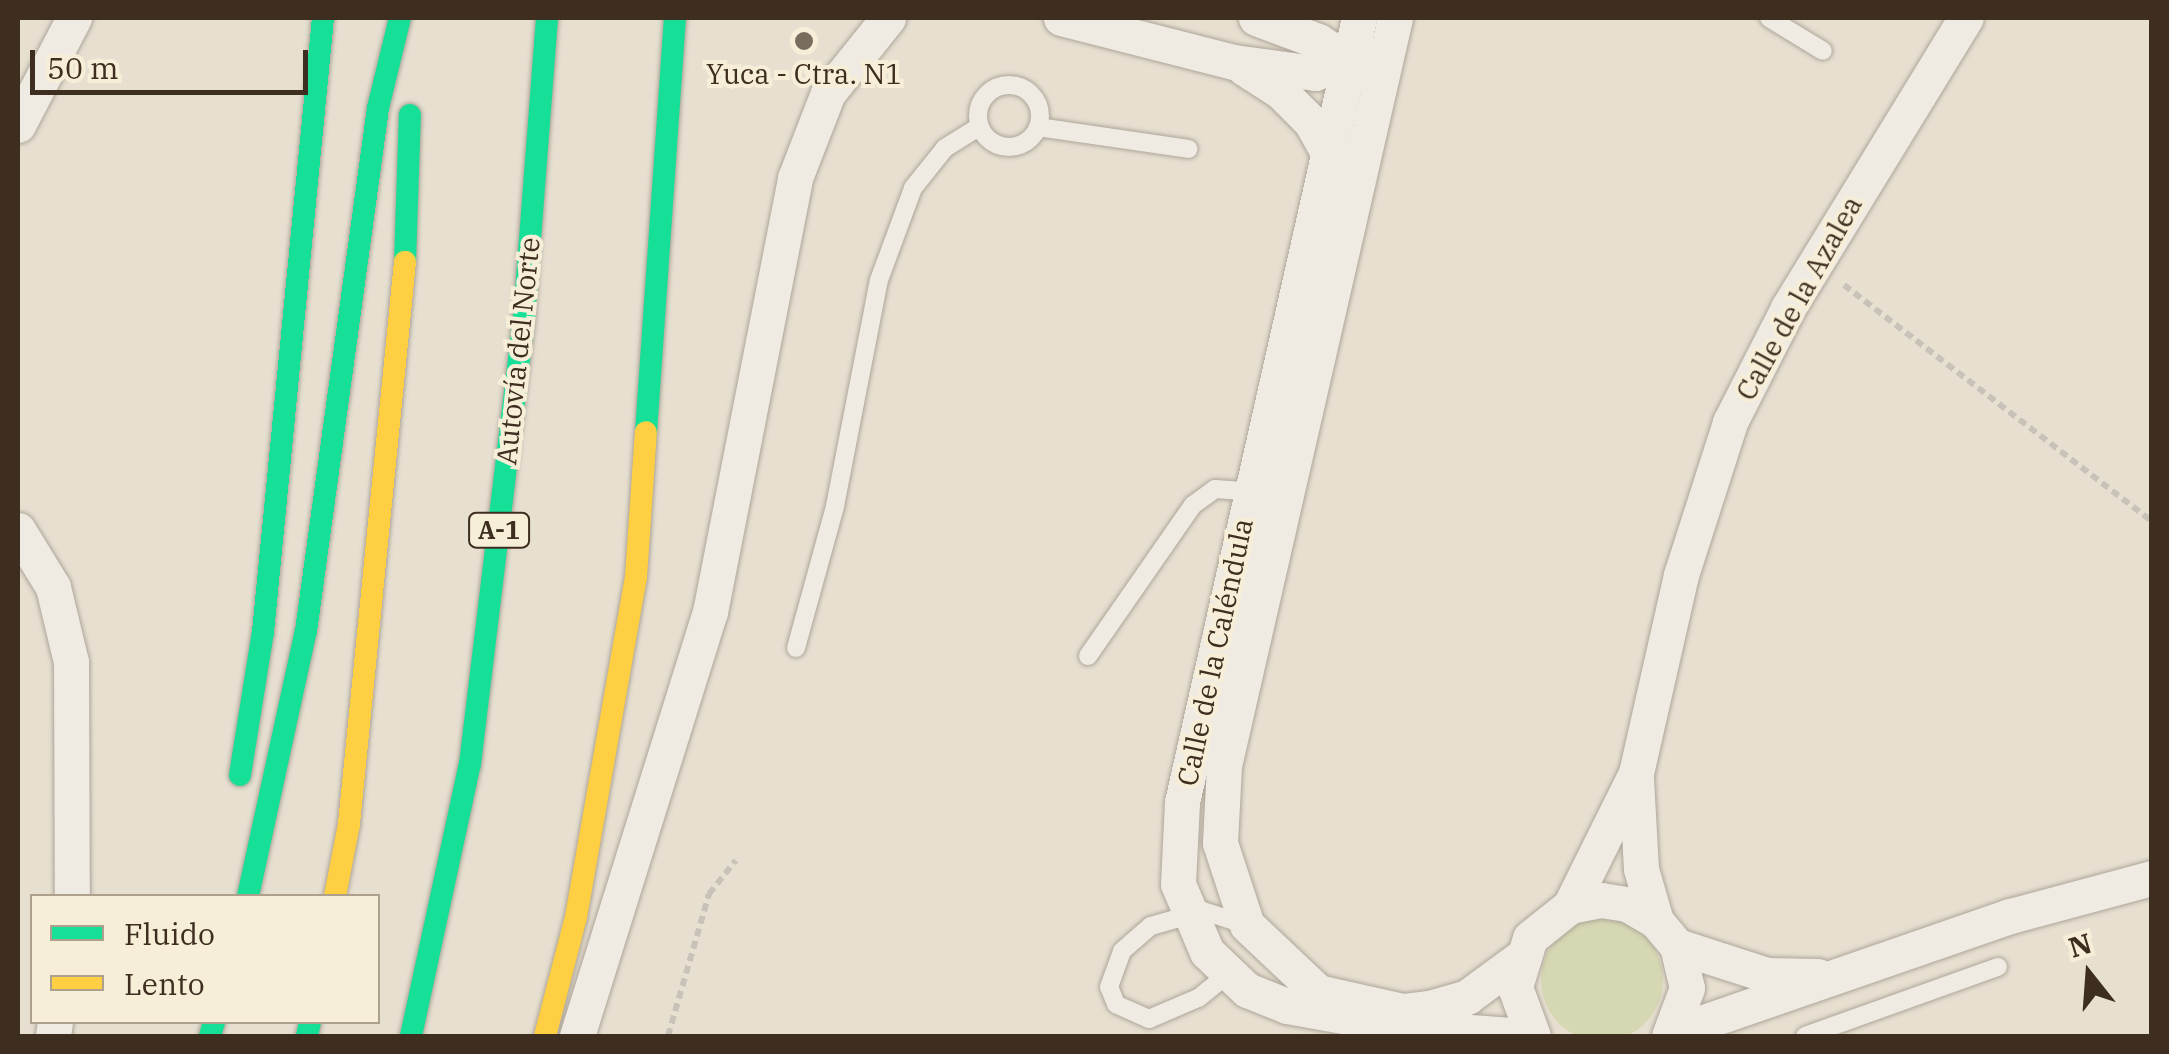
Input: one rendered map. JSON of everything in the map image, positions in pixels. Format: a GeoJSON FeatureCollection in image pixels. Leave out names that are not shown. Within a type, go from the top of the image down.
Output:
{"type":"FeatureCollection","features":[{"type":"Feature","properties":{"kind":"highway"},"geometry":{"type":"LineString","coordinates":[[235,802],[263,632],[323,18]]}},
{"type":"Feature","properties":{"kind":"highway"},"geometry":{"type":"LineString","coordinates":[[248,894],[306,632],[378,108],[400,18]]}},
{"type":"Feature","properties":{"kind":"highway"},"geometry":{"type":"LineString","coordinates":[[335,894],[349,824],[403,304],[413,18]]}},
{"type":"Feature","properties":{"kind":"highway","name":"Autovía del Norte"},"geometry":{"type":"LineString","coordinates":[[411,1036],[472,746],[524,316],[546,18]]}},
{"type":"Feature","properties":{"kind":"highway"},"geometry":{"type":"LineString","coordinates":[[546,1036],[576,916],[636,577],[675,18]]}},
{"type":"Feature","properties":{"kind":"street"},"geometry":{"type":"LineString","coordinates":[[18,125],[74,18]]}},
{"type":"Feature","properties":{"kind":"street"},"geometry":{"type":"LineString","coordinates":[[576,1036],[710,612],[795,178],[828,93],[888,18]]}},
{"type":"Feature","properties":{"kind":"street"},"geometry":{"type":"LineString","coordinates":[[1061,18],[1234,62],[1315,73],[1350,62],[1374,43],[1384,18]]}},
{"type":"Feature","properties":{"kind":"street"},"geometry":{"type":"LineString","coordinates":[[1256,18],[1318,41],[1350,62],[1360,94],[1357,166]]}},
{"type":"Feature","properties":{"kind":"street","name":"Calle de la Caléndula"},"geometry":{"type":"LineString","coordinates":[[1359,18],[1326,149],[1182,802],[1176,856],[1186,914],[1228,974],[1247,990],[1314,1012],[1404,1028],[1530,1036]]}},
{"type":"Feature","properties":{"kind":"street","name":"Calle de la Caléndula"},"geometry":{"type":"LineString","coordinates":[[1395,18],[1357,166],[1286,512],[1254,629],[1220,802],[1228,883],[1248,925],[1318,992],[1403,1011],[1467,996],[1519,959],[1545,921],[1570,906]]}},
{"type":"Feature","properties":{"kind":"street","name":"Calle de la Azalea"},"geometry":{"type":"LineString","coordinates":[[1570,906],[1636,773],[1681,575],[1730,422],[1815,262],[1966,18]]}},
{"type":"Feature","properties":{"kind":"street"},"geometry":{"type":"LineString","coordinates":[[1234,62],[1280,90],[1311,122],[1326,149]]}},
{"type":"Feature","properties":{"kind":"street"},"geometry":{"type":"LineString","coordinates":[[18,530],[53,587],[71,662],[72,894]]}},
{"type":"Feature","properties":{"kind":"street","name":"Calle de la Azalea"},"geometry":{"type":"LineString","coordinates":[[1636,773],[1641,869],[1687,988],[1670,1035]]}},
{"type":"Feature","properties":{"kind":"street"},"geometry":{"type":"LineString","coordinates":[[1670,1035],[2010,916],[2152,878]]}},
{"type":"Feature","properties":{"kind":"street"},"geometry":{"type":"LineString","coordinates":[[1570,906],[1614,902],[1667,933],[1767,975],[1854,973]]}},
{"type":"Feature","properties":{"kind":"street"},"geometry":{"type":"LineString","coordinates":[[1519,959],[1515,987],[1530,1036]]}},
{"type":"Feature","properties":{"kind":"lane"},"geometry":{"type":"LineString","coordinates":[[1769,18],[1823,50]]}},
{"type":"Feature","properties":{"kind":"lane"},"geometry":{"type":"LineString","coordinates":[[1003,85],[1033,96],[1038,127],[1027,142],[1009,148],[990,142],[979,127],[979,105],[1003,85]]}},
{"type":"Feature","properties":{"kind":"lane"},"geometry":{"type":"LineString","coordinates":[[796,648],[835,506],[880,280],[914,188],[945,148],[979,127]]}},
{"type":"Feature","properties":{"kind":"lane"},"geometry":{"type":"LineString","coordinates":[[1038,127],[1188,149]]}},
{"type":"Feature","properties":{"kind":"lane"},"geometry":{"type":"LineString","coordinates":[[1249,496],[1283,468],[1319,352]]}},
{"type":"Feature","properties":{"kind":"lane"},"geometry":{"type":"LineString","coordinates":[[1088,656],[1192,505],[1215,489],[1249,496],[1267,522],[1254,629]]}},
{"type":"Feature","properties":{"kind":"lane"},"geometry":{"type":"LineString","coordinates":[[1228,974],[1149,1019],[1116,1004],[1108,987],[1122,952],[1151,926],[1203,911],[1248,925]]}},
{"type":"Feature","properties":{"kind":"lane"},"geometry":{"type":"LineString","coordinates":[[1805,1036],[1998,967]]}},
{"type":"Feature","properties":{"kind":"path"},"geometry":{"type":"LineString","coordinates":[[1815,262],[2152,521]]}},
{"type":"Feature","properties":{"kind":"path"},"geometry":{"type":"LineString","coordinates":[[668,1036],[709,894],[736,860]]}},
{"type":"Feature","properties":{"kind":"green space"},"geometry":{"type":"Polygon","coordinates":[[[1602,919],[1625,924],[1645,937],[1658,957],[1663,980],[1658,1003],[1645,1023],[1625,1036],[1602,1041],[1579,1036],[1559,1023],[1546,1003],[1541,980],[1546,957],[1559,937],[1579,924],[1602,919]]]}},
{"type":"Feature","properties":{"kind":"traffic: fast"},"geometry":{"type":"LineString","coordinates":[[240,775],[263,632],[323,18]]}},
{"type":"Feature","properties":{"kind":"traffic: fast"},"geometry":{"type":"LineString","coordinates":[[248,894],[306,631],[378,108],[400,18]]}},
{"type":"Feature","properties":{"kind":"traffic: fast"},"geometry":{"type":"LineString","coordinates":[[411,1036],[470,764],[524,317],[547,18]]}},
{"type":"Feature","properties":{"kind":"traffic: fast"},"geometry":{"type":"LineString","coordinates":[[646,432],[675,18]]}},
{"type":"Feature","properties":{"kind":"traffic: fast"},"geometry":{"type":"LineString","coordinates":[[405,262],[410,115]]}},
{"type":"Feature","properties":{"kind":"traffic: fast"},"geometry":{"type":"LineString","coordinates":[[210,1036],[213,1024]]}},
{"type":"Feature","properties":{"kind":"traffic: fast"},"geometry":{"type":"LineString","coordinates":[[307,1036],[310,1024]]}},
{"type":"Feature","properties":{"kind":"traffic: slow"},"geometry":{"type":"LineString","coordinates":[[335,894],[349,824],[405,262]]}},
{"type":"Feature","properties":{"kind":"traffic: slow"},"geometry":{"type":"LineString","coordinates":[[545,1036],[576,917],[636,577],[646,432]]}},
{"type":"Feature","properties":{"kind":"place","name":"Yuca - Ctra. N1"},"geometry":{"type":"Point","coordinates":[804,41]}}]}
